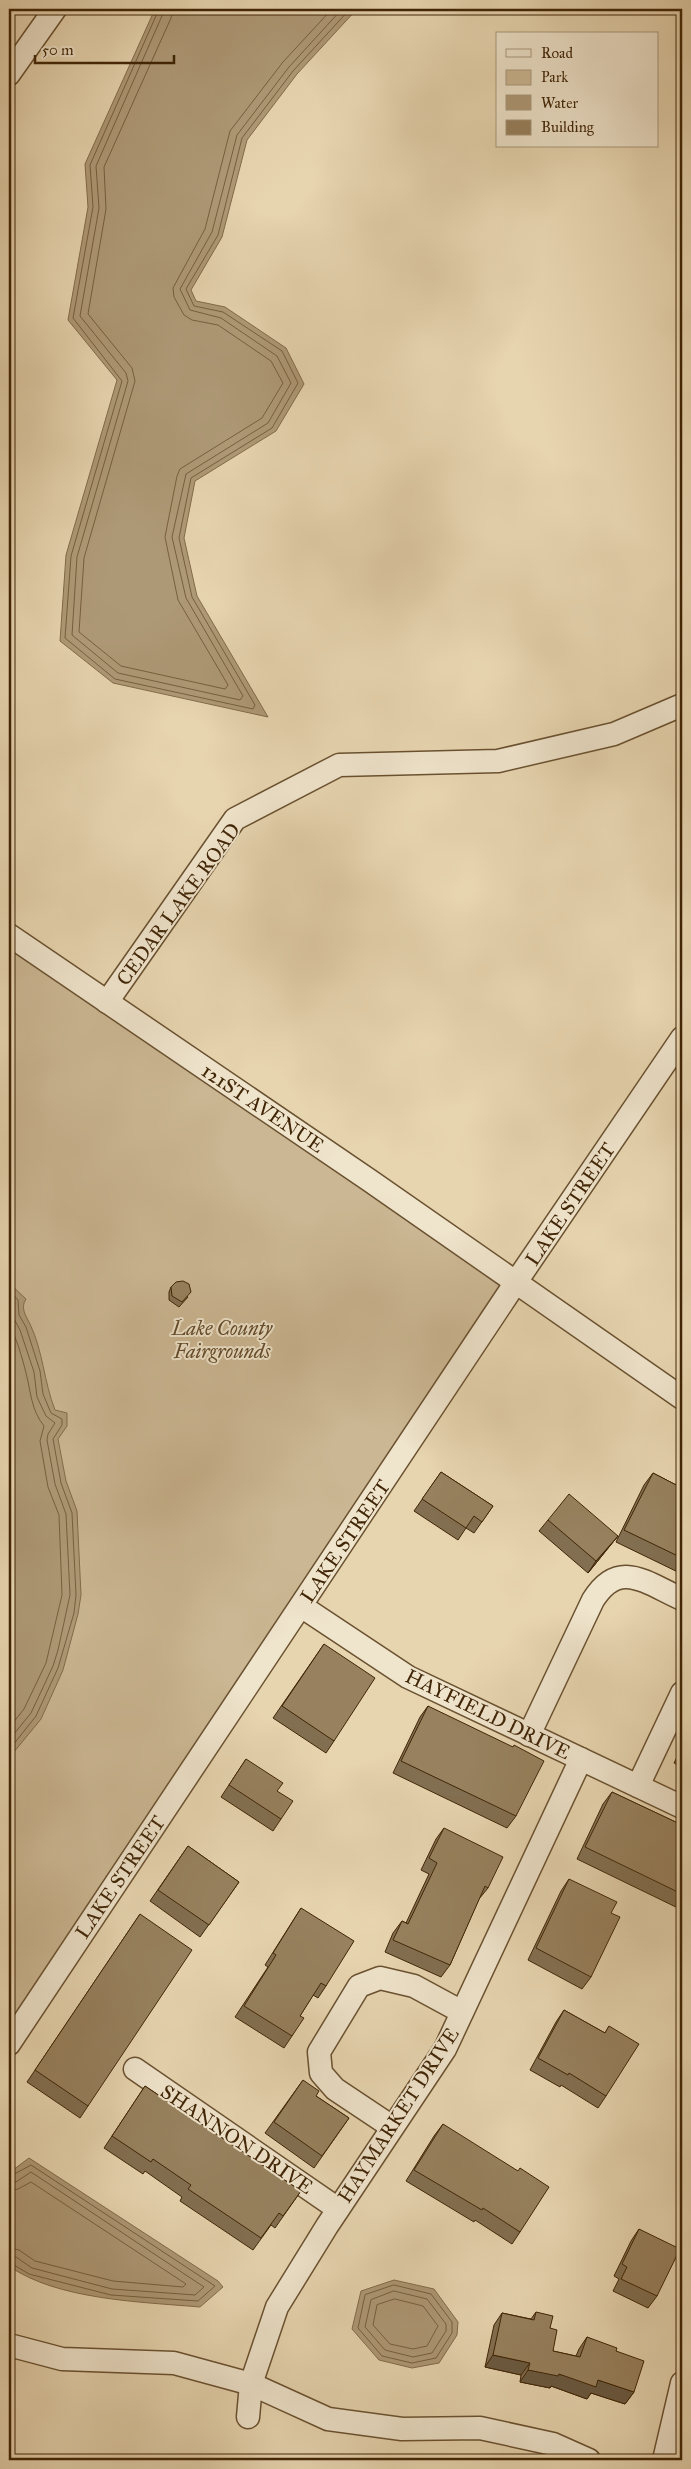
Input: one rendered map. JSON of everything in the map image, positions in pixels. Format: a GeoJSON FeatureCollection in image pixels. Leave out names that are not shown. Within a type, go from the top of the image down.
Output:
{"type":"FeatureCollection","features":[{"type":"Feature","properties":{"kind":"street"},"geometry":{"type":"LineString","coordinates":[[9,74],[55,9]]}},
{"type":"Feature","properties":{"kind":"street","name":"CEDAR LAKE ROAD"},"geometry":{"type":"LineString","coordinates":[[108,1002],[235,819],[339,765],[498,762],[614,734],[682,705]]}},
{"type":"Feature","properties":{"kind":"street","name":"121ST AVENUE"},"geometry":{"type":"LineString","coordinates":[[9,935],[682,1398]]}},
{"type":"Feature","properties":{"kind":"street","name":"LAKE STREET"},"geometry":{"type":"LineString","coordinates":[[9,2044],[516,1282],[682,1038]]}},
{"type":"Feature","properties":{"kind":"street"},"geometry":{"type":"LineString","coordinates":[[529,1734],[602,1585],[614,1577],[632,1576],[682,1599]]}},
{"type":"Feature","properties":{"kind":"street","name":"HAYFIELD DRIVE"},"geometry":{"type":"LineString","coordinates":[[301,1606],[408,1677],[682,1807]]}},
{"type":"Feature","properties":{"kind":"street"},"geometry":{"type":"LineString","coordinates":[[638,1786],[682,1693]]}},
{"type":"Feature","properties":{"kind":"street","name":"HAYMARKET DRIVE"},"geometry":{"type":"LineString","coordinates":[[248,2417],[251,2384],[277,2308],[338,2209],[445,2049],[581,1759]]}},
{"type":"Feature","properties":{"kind":"street"},"geometry":{"type":"LineString","coordinates":[[392,2127],[335,2089],[321,2074],[319,2052],[359,1986],[380,1978],[414,1986],[462,2012]]}},
{"type":"Feature","properties":{"kind":"street","name":"SHANNON DRIVE"},"geometry":{"type":"LineString","coordinates":[[135,2069],[338,2209]]}},
{"type":"Feature","properties":{"kind":"street"},"geometry":{"type":"LineString","coordinates":[[9,2345],[62,2359],[174,2363],[251,2384],[328,2419],[402,2429],[480,2428],[553,2444],[589,2460]]}},
{"type":"Feature","properties":{"kind":"street"},"geometry":{"type":"LineString","coordinates":[[664,2460],[682,2383]]}},
{"type":"Feature","properties":{"kind":"green space","name":"Lake County Fairgrounds"},"geometry":{"type":"Polygon","coordinates":[[[9,931],[516,1282],[9,2041],[9,931]]]}},
{"type":"Feature","properties":{"kind":"water"},"geometry":{"type":"Polygon","coordinates":[[[155,9],[357,9],[297,74],[247,140],[222,237],[191,290],[196,301],[225,307],[286,348],[304,384],[276,431],[195,481],[184,538],[197,596],[268,717],[113,683],[60,641],[66,555],[117,380],[68,320],[88,207],[85,164],[155,9]]]}},
{"type":"Feature","properties":{"kind":"water"},"geometry":{"type":"Polygon","coordinates":[[[9,1283],[26,1299],[24,1302],[24,1312],[38,1345],[55,1410],[67,1413],[67,1426],[58,1439],[66,1481],[77,1511],[81,1595],[78,1614],[63,1670],[41,1719],[9,1758],[9,1283]]]}},
{"type":"Feature","properties":{"kind":"water"},"geometry":{"type":"Polygon","coordinates":[[[29,2158],[218,2281],[223,2287],[200,2307],[127,2301],[75,2293],[51,2286],[9,2266],[9,2173],[29,2158]]]}},
{"type":"Feature","properties":{"kind":"water"},"geometry":{"type":"Polygon","coordinates":[[[394,2280],[434,2289],[458,2322],[457,2335],[439,2363],[412,2368],[379,2360],[352,2329],[361,2291],[394,2280]]]}},
{"type":"Feature","properties":{"kind":"building"},"geometry":{"type":"Polygon","coordinates":[[[183,1281],[189,1284],[191,1292],[182,1302],[172,1296],[171,1287],[176,1282],[183,1281]]]}},
{"type":"Feature","properties":{"kind":"building"},"geometry":{"type":"Polygon","coordinates":[[[441,1472],[493,1506],[482,1522],[474,1516],[466,1528],[422,1499],[441,1472]]]}},
{"type":"Feature","properties":{"kind":"building"},"geometry":{"type":"Polygon","coordinates":[[[653,1473],[682,1488],[682,1558],[624,1530],[653,1473]]]}},
{"type":"Feature","properties":{"kind":"building"},"geometry":{"type":"Polygon","coordinates":[[[569,1494],[618,1536],[596,1561],[548,1520],[569,1494]]]}},
{"type":"Feature","properties":{"kind":"building"},"geometry":{"type":"Polygon","coordinates":[[[324,1644],[375,1678],[334,1741],[282,1706],[324,1644]]]}},
{"type":"Feature","properties":{"kind":"building"},"geometry":{"type":"Polygon","coordinates":[[[428,1706],[513,1747],[514,1745],[544,1761],[516,1816],[401,1761],[428,1706]]]}},
{"type":"Feature","properties":{"kind":"building"},"geometry":{"type":"Polygon","coordinates":[[[246,1759],[283,1783],[277,1791],[293,1801],[281,1819],[229,1785],[246,1759]]]}},
{"type":"Feature","properties":{"kind":"building"},"geometry":{"type":"Polygon","coordinates":[[[612,1792],[682,1825],[682,1894],[585,1847],[612,1792]]]}},
{"type":"Feature","properties":{"kind":"building"},"geometry":{"type":"Polygon","coordinates":[[[444,1828],[503,1857],[488,1888],[485,1886],[450,1965],[393,1940],[402,1921],[408,1924],[437,1863],[429,1858],[444,1828]]]}},
{"type":"Feature","properties":{"kind":"building"},"geometry":{"type":"Polygon","coordinates":[[[188,1846],[239,1882],[209,1925],[158,1890],[188,1846]]]}},
{"type":"Feature","properties":{"kind":"building"},"geometry":{"type":"Polygon","coordinates":[[[569,1879],[617,1902],[611,1913],[620,1917],[591,1977],[536,1948],[569,1879]]]}},
{"type":"Feature","properties":{"kind":"building"},"geometry":{"type":"Polygon","coordinates":[[[301,1908],[354,1941],[326,1986],[321,1983],[300,2016],[304,2018],[292,2036],[244,2006],[276,1955],[273,1953],[301,1908]]]}},
{"type":"Feature","properties":{"kind":"building"},"geometry":{"type":"Polygon","coordinates":[[[140,1914],[192,1950],[88,2106],[35,2070],[140,1914]]]}},
{"type":"Feature","properties":{"kind":"building"},"geometry":{"type":"Polygon","coordinates":[[[564,2010],[605,2033],[609,2026],[639,2044],[606,2096],[569,2073],[568,2075],[538,2058],[564,2010]]]}},
{"type":"Feature","properties":{"kind":"building"},"geometry":{"type":"Polygon","coordinates":[[[303,2080],[319,2091],[316,2096],[349,2118],[322,2156],[274,2122],[303,2080]]]}},
{"type":"Feature","properties":{"kind":"building"},"geometry":{"type":"Polygon","coordinates":[[[145,2086],[301,2191],[283,2216],[279,2213],[261,2238],[188,2189],[191,2185],[153,2159],[151,2162],[112,2136],[145,2086]]]}},
{"type":"Feature","properties":{"kind":"building"},"geometry":{"type":"Polygon","coordinates":[[[443,2124],[518,2171],[520,2168],[549,2187],[520,2232],[483,2208],[482,2210],[414,2170],[443,2124]]]}},
{"type":"Feature","properties":{"kind":"building"},"geometry":{"type":"Polygon","coordinates":[[[639,2229],[680,2249],[657,2296],[621,2279],[627,2267],[622,2264],[639,2229]]]}},
{"type":"Feature","properties":{"kind":"building"},"geometry":{"type":"Polygon","coordinates":[[[536,2312],[553,2316],[550,2328],[557,2330],[553,2351],[580,2357],[587,2337],[617,2348],[616,2351],[644,2361],[634,2392],[598,2380],[596,2387],[559,2374],[558,2376],[528,2370],[530,2363],[493,2355],[502,2313],[534,2320],[536,2312]]]}}]}
